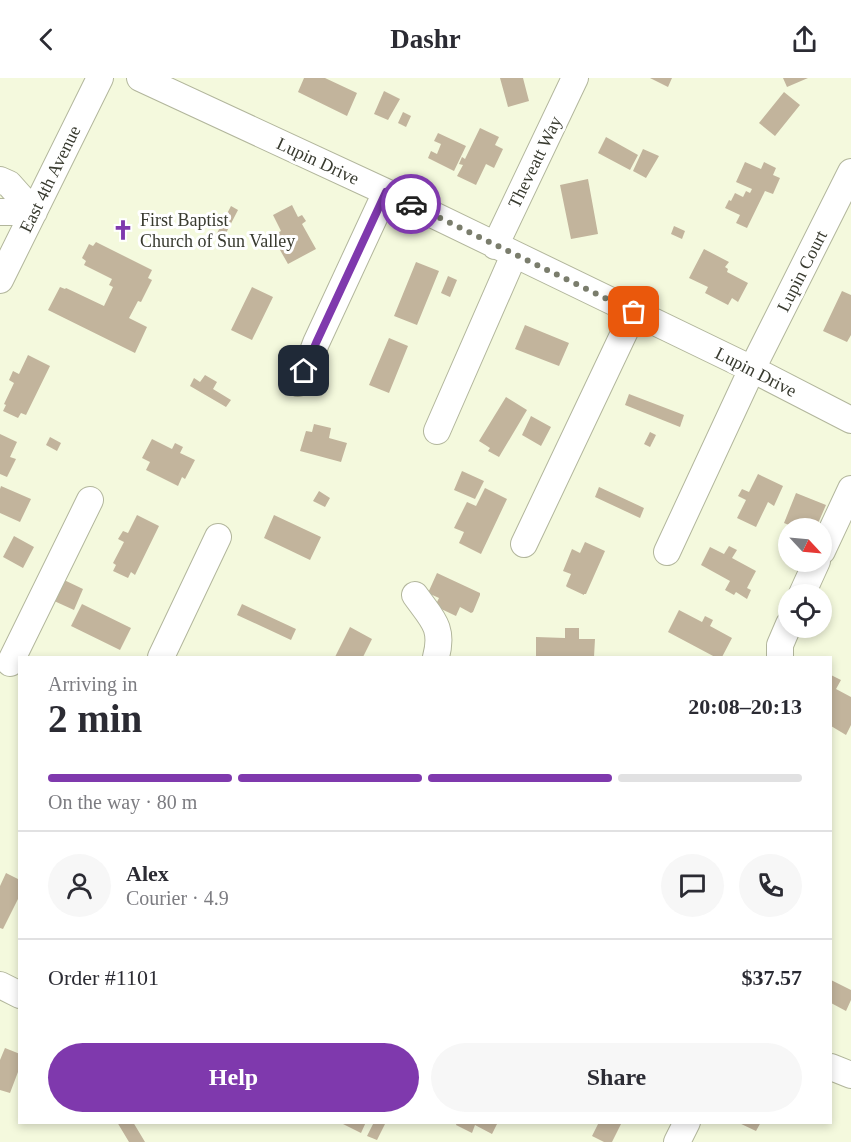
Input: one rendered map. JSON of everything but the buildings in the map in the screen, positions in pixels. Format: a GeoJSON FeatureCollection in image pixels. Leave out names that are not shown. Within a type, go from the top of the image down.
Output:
{"type":"FeatureCollection","features":[{"type":"Feature","properties":{"kind":"street","name":"East 4th Avenue"},"geometry":{"type":"LineString","coordinates":[[0,280],[100,78]]}},
{"type":"Feature","properties":{"kind":"street","name":"Lupin Drive"},"geometry":{"type":"LineString","coordinates":[[140,78],[386,192],[752,369],[851,420]]}},
{"type":"Feature","properties":{"kind":"street","name":"Theveatt Way"},"geometry":{"type":"LineString","coordinates":[[437,431],[504,250],[575,78]]}},
{"type":"Feature","properties":{"kind":"street","name":"Lupin Court"},"geometry":{"type":"LineString","coordinates":[[667,552],[752,369],[851,172]]}},
{"type":"Feature","properties":{"kind":"street"},"geometry":{"type":"LineString","coordinates":[[0,180],[9,184],[34,212]]}},
{"type":"Feature","properties":{"kind":"street"},"geometry":{"type":"LineString","coordinates":[[298,383],[386,192]]}},
{"type":"Feature","properties":{"kind":"street"},"geometry":{"type":"LineString","coordinates":[[0,212],[34,212]]}},
{"type":"Feature","properties":{"kind":"street"},"geometry":{"type":"LineString","coordinates":[[524,544],[634,312]]}},
{"type":"Feature","properties":{"kind":"street"},"geometry":{"type":"LineString","coordinates":[[832,530],[851,489]]}},
{"type":"Feature","properties":{"kind":"street"},"geometry":{"type":"LineString","coordinates":[[10,663],[90,500]]}},
{"type":"Feature","properties":{"kind":"street"},"geometry":{"type":"LineString","coordinates":[[161,656],[218,537]]}},
{"type":"Feature","properties":{"kind":"street"},"geometry":{"type":"LineString","coordinates":[[415,596],[434,621],[439,632],[440,640],[436,656]]}},
{"type":"Feature","properties":{"kind":"street"},"geometry":{"type":"LineString","coordinates":[[780,656],[780,645],[783,638]]}},
{"type":"Feature","properties":{"kind":"street"},"geometry":{"type":"LineString","coordinates":[[0,985],[18,994]]}},
{"type":"Feature","properties":{"kind":"street"},"geometry":{"type":"LineString","coordinates":[[832,1067],[851,1075]]}},
{"type":"Feature","properties":{"kind":"street"},"geometry":{"type":"LineString","coordinates":[[677,1142],[686,1124]]}},
{"type":"Feature","properties":{"kind":"way so far"},"geometry":{"type":"LineString","coordinates":[[411,204],[634,312]]}},
{"type":"Feature","properties":{"kind":"place","name":"First Baptist Church of Sun Valley"},"geometry":{"type":"Point","coordinates":[123,230]}},
{"type":"Feature","properties":{"kind":"route"},"geometry":{"type":"LineString","coordinates":[[304,371],[386,192],[411,204]]}}]}
